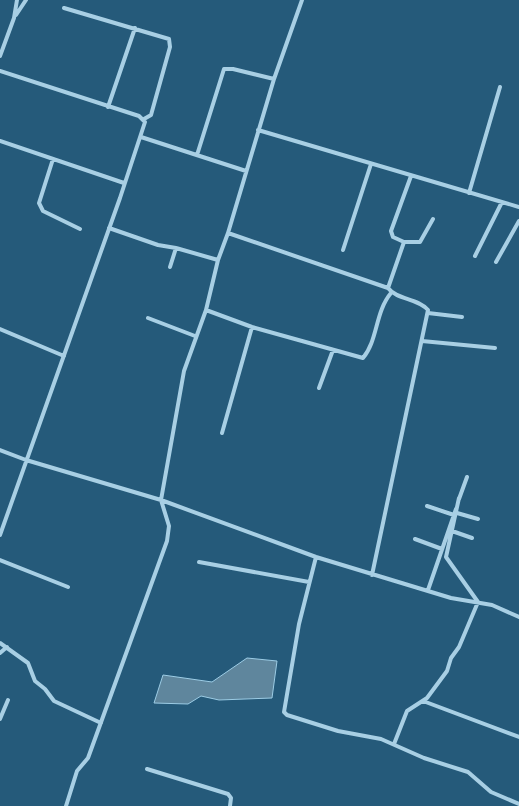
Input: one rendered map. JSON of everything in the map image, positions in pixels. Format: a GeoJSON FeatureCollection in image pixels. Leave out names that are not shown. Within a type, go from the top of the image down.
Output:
{"type":"FeatureCollection","features":[{"type":"Feature","properties":{"kind":"street"},"geometry":{"type":"LineString","coordinates":[[0,56],[14,16],[17,0]]}},
{"type":"Feature","properties":{"kind":"street"},"geometry":{"type":"LineString","coordinates":[[14,16],[26,0]]}},
{"type":"Feature","properties":{"kind":"street"},"geometry":{"type":"LineString","coordinates":[[66,806],[77,771],[87,761],[167,541],[169,526],[161,500],[184,371],[195,336],[206,310],[218,260],[228,233],[274,79],[302,0]]}},
{"type":"Feature","properties":{"kind":"street"},"geometry":{"type":"LineString","coordinates":[[0,535],[141,137],[144,119],[151,114],[171,41],[167,37],[64,8]]}},
{"type":"Feature","properties":{"kind":"street"},"geometry":{"type":"LineString","coordinates":[[108,107],[135,28]]}},
{"type":"Feature","properties":{"kind":"street"},"geometry":{"type":"LineString","coordinates":[[197,155],[224,69],[233,69],[274,79]]}},
{"type":"Feature","properties":{"kind":"street"},"geometry":{"type":"LineString","coordinates":[[0,70],[144,119]]}},
{"type":"Feature","properties":{"kind":"street"},"geometry":{"type":"LineString","coordinates":[[469,193],[500,87]]}},
{"type":"Feature","properties":{"kind":"street"},"geometry":{"type":"LineString","coordinates":[[258,130],[519,207]]}},
{"type":"Feature","properties":{"kind":"street"},"geometry":{"type":"LineString","coordinates":[[141,137],[246,171]]}},
{"type":"Feature","properties":{"kind":"street"},"geometry":{"type":"LineString","coordinates":[[0,141],[124,183]]}},
{"type":"Feature","properties":{"kind":"street"},"geometry":{"type":"LineString","coordinates":[[53,159],[39,203],[40,208],[43,211],[80,229]]}},
{"type":"Feature","properties":{"kind":"street"},"geometry":{"type":"LineString","coordinates":[[343,250],[372,164]]}},
{"type":"Feature","properties":{"kind":"street"},"geometry":{"type":"LineString","coordinates":[[411,176],[391,231],[393,237],[404,242],[420,242],[433,219]]}},
{"type":"Feature","properties":{"kind":"street"},"geometry":{"type":"LineString","coordinates":[[475,256],[502,202]]}},
{"type":"Feature","properties":{"kind":"street"},"geometry":{"type":"LineString","coordinates":[[496,262],[519,221]]}},
{"type":"Feature","properties":{"kind":"street"},"geometry":{"type":"LineString","coordinates":[[109,228],[158,245],[176,248],[218,260]]}},
{"type":"Feature","properties":{"kind":"street"},"geometry":{"type":"LineString","coordinates":[[228,233],[388,288],[391,293],[424,306],[428,313],[372,575]]}},
{"type":"Feature","properties":{"kind":"street"},"geometry":{"type":"LineString","coordinates":[[388,288],[404,242]]}},
{"type":"Feature","properties":{"kind":"street"},"geometry":{"type":"LineString","coordinates":[[170,267],[176,248]]}},
{"type":"Feature","properties":{"kind":"street"},"geometry":{"type":"LineString","coordinates":[[206,310],[252,327],[363,358],[368,351],[381,308],[391,293]]}},
{"type":"Feature","properties":{"kind":"street"},"geometry":{"type":"LineString","coordinates":[[428,313],[462,317]]}},
{"type":"Feature","properties":{"kind":"street"},"geometry":{"type":"LineString","coordinates":[[148,318],[195,336]]}},
{"type":"Feature","properties":{"kind":"street"},"geometry":{"type":"LineString","coordinates":[[222,433],[252,327]]}},
{"type":"Feature","properties":{"kind":"street"},"geometry":{"type":"LineString","coordinates":[[0,329],[64,356]]}},
{"type":"Feature","properties":{"kind":"street"},"geometry":{"type":"LineString","coordinates":[[422,341],[495,348]]}},
{"type":"Feature","properties":{"kind":"street"},"geometry":{"type":"LineString","coordinates":[[319,388],[333,350]]}},
{"type":"Feature","properties":{"kind":"street"},"geometry":{"type":"LineString","coordinates":[[0,450],[26,460],[161,500],[316,557],[372,575],[428,590],[451,598],[498,606],[519,616]]}},
{"type":"Feature","properties":{"kind":"street"},"geometry":{"type":"LineString","coordinates":[[467,476],[459,498],[446,557],[478,602]]}},
{"type":"Feature","properties":{"kind":"street"},"geometry":{"type":"LineString","coordinates":[[427,506],[478,519]]}},
{"type":"Feature","properties":{"kind":"street"},"geometry":{"type":"LineString","coordinates":[[428,590],[456,514]]}},
{"type":"Feature","properties":{"kind":"street"},"geometry":{"type":"LineString","coordinates":[[452,531],[472,538]]}},
{"type":"Feature","properties":{"kind":"street"},"geometry":{"type":"LineString","coordinates":[[415,539],[442,549]]}},
{"type":"Feature","properties":{"kind":"street"},"geometry":{"type":"LineString","coordinates":[[316,557],[299,624],[284,712],[287,715],[338,731],[381,739],[424,758],[468,772],[491,792],[519,804]]}},
{"type":"Feature","properties":{"kind":"street"},"geometry":{"type":"LineString","coordinates":[[0,560],[68,587]]}},
{"type":"Feature","properties":{"kind":"street"},"geometry":{"type":"LineString","coordinates":[[199,562],[309,582]]}},
{"type":"Feature","properties":{"kind":"street"},"geometry":{"type":"LineString","coordinates":[[394,744],[407,711],[424,701],[447,671],[451,658],[459,647],[478,602]]}},
{"type":"Feature","properties":{"kind":"street"},"geometry":{"type":"LineString","coordinates":[[0,643],[28,662],[35,681],[45,689],[54,701],[101,723]]}},
{"type":"Feature","properties":{"kind":"street"},"geometry":{"type":"LineString","coordinates":[[0,653],[7,647]]}},
{"type":"Feature","properties":{"kind":"street"},"geometry":{"type":"LineString","coordinates":[[0,719],[8,700]]}},
{"type":"Feature","properties":{"kind":"street"},"geometry":{"type":"LineString","coordinates":[[424,701],[519,737]]}},
{"type":"Feature","properties":{"kind":"street"},"geometry":{"type":"LineString","coordinates":[[147,769],[228,794],[232,798],[230,806]]}},
{"type":"Feature","properties":{"kind":"water"},"geometry":{"type":"Polygon","coordinates":[[[247,658],[277,661],[272,698],[219,700],[201,696],[188,704],[154,703],[163,675],[212,682],[247,658]]]}}]}
